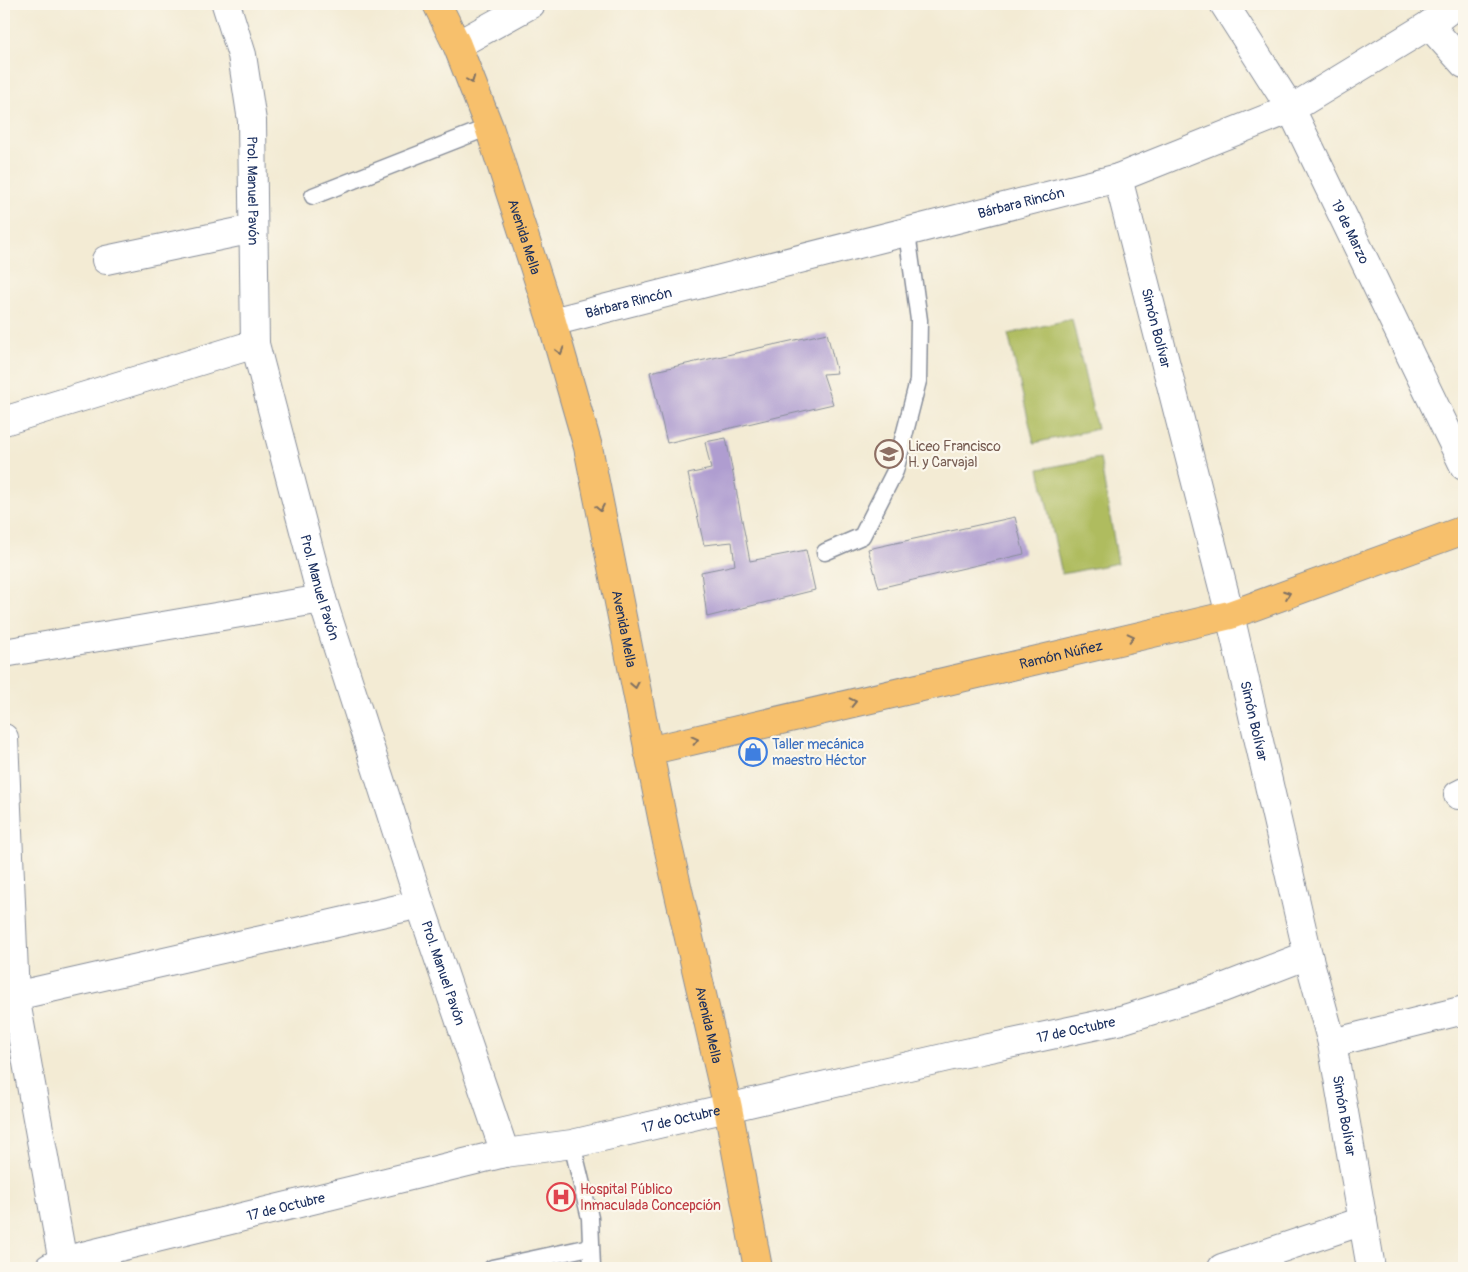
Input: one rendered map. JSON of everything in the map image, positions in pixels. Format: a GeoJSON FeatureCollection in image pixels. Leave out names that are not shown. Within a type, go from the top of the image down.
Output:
{"type":"FeatureCollection","features":[{"type":"Feature","properties":{"kind":"main road","name":"Avenida Mella"},"geometry":{"type":"LineString","coordinates":[[437,4],[457,46],[490,127],[552,322],[588,447],[648,751],[728,1108],[758,1268]]}},
{"type":"Feature","properties":{"kind":"main road","name":"Ramón Núñez"},"geometry":{"type":"LineString","coordinates":[[648,751],[1230,615],[1464,530]]}},
{"type":"Feature","properties":{"kind":"street","name":"Prol. Manuel Pavón"},"geometry":{"type":"LineString","coordinates":[[226,4],[242,55],[252,120],[255,344],[322,599],[420,904],[505,1153]]}},
{"type":"Feature","properties":{"kind":"street"},"geometry":{"type":"LineString","coordinates":[[457,46],[531,4]]}},
{"type":"Feature","properties":{"kind":"street","name":"19 de Marzo"},"geometry":{"type":"LineString","coordinates":[[1224,4],[1291,109],[1464,466]]}},
{"type":"Feature","properties":{"kind":"street","name":"Bárbara Rincón"},"geometry":{"type":"LineString","coordinates":[[552,322],[1118,178],[1291,109],[1429,25],[1457,4]]}},
{"type":"Feature","properties":{"kind":"street"},"geometry":{"type":"LineString","coordinates":[[1429,25],[1464,64]]}},
{"type":"Feature","properties":{"kind":"street","name":"Simón Bolívar"},"geometry":{"type":"LineString","coordinates":[[1118,178],[1230,615],[1308,955],[1332,1043],[1371,1268]]}},
{"type":"Feature","properties":{"kind":"street"},"geometry":{"type":"LineString","coordinates":[[106,260],[253,229]]}},
{"type":"Feature","properties":{"kind":"street"},"geometry":{"type":"LineString","coordinates":[[4,421],[255,344]]}},
{"type":"Feature","properties":{"kind":"street"},"geometry":{"type":"LineString","coordinates":[[4,653],[322,599]]}},
{"type":"Feature","properties":{"kind":"street"},"geometry":{"type":"LineString","coordinates":[[4,738],[15,996],[58,1266]]}},
{"type":"Feature","properties":{"kind":"street"},"geometry":{"type":"LineString","coordinates":[[15,996],[420,904]]}},
{"type":"Feature","properties":{"kind":"street","name":"17 de Octubre"},"geometry":{"type":"LineString","coordinates":[[58,1266],[505,1153],[572,1144],[952,1056],[1121,1020],[1220,989],[1308,955]]}},
{"type":"Feature","properties":{"kind":"street"},"geometry":{"type":"LineString","coordinates":[[1332,1043],[1464,1010]]}},
{"type":"Feature","properties":{"kind":"street"},"geometry":{"type":"LineString","coordinates":[[1222,1268],[1363,1221]]}},
{"type":"Feature","properties":{"kind":"lane"},"geometry":{"type":"LineString","coordinates":[[313,196],[490,127]]}},
{"type":"Feature","properties":{"kind":"lane"},"geometry":{"type":"LineString","coordinates":[[825,552],[862,536],[896,471],[918,381],[919,320],[907,233]]}},
{"type":"Feature","properties":{"kind":"lane"},"geometry":{"type":"LineString","coordinates":[[572,1144],[590,1218],[592,1268]]}},
{"type":"Feature","properties":{"kind":"lane"},"geometry":{"type":"LineString","coordinates":[[492,1268],[590,1247]]}},
{"type":"Feature","properties":{"kind":"green space"},"geometry":{"type":"Polygon","coordinates":[[[1072,319],[1097,429],[1034,443],[1008,334],[1072,319]]]}},
{"type":"Feature","properties":{"kind":"green space"},"geometry":{"type":"Polygon","coordinates":[[[1100,458],[1118,563],[1062,574],[1039,469],[1100,458]]]}},
{"type":"Feature","properties":{"kind":"building"},"geometry":{"type":"Polygon","coordinates":[[[827,333],[837,373],[823,374],[833,404],[667,443],[650,372],[827,333]]]}},
{"type":"Feature","properties":{"kind":"building"},"geometry":{"type":"Polygon","coordinates":[[[726,438],[750,561],[806,550],[815,590],[707,617],[701,572],[735,565],[732,542],[704,545],[688,474],[711,469],[705,442],[726,438]]]}},
{"type":"Feature","properties":{"kind":"building"},"geometry":{"type":"Polygon","coordinates":[[[1015,517],[1024,554],[879,588],[868,549],[1015,517]]]}},
{"type":"Feature","properties":{"kind":"place","name":"Liceo Francisco H. y Carvajal"},"geometry":{"type":"Point","coordinates":[889,454]}},
{"type":"Feature","properties":{"kind":"place","name":"Taller mecánica maestro Héctor"},"geometry":{"type":"Point","coordinates":[753,752]}},
{"type":"Feature","properties":{"kind":"place","name":"Hospital Público Inmaculada Concepción"},"geometry":{"type":"Point","coordinates":[561,1197]}}]}
